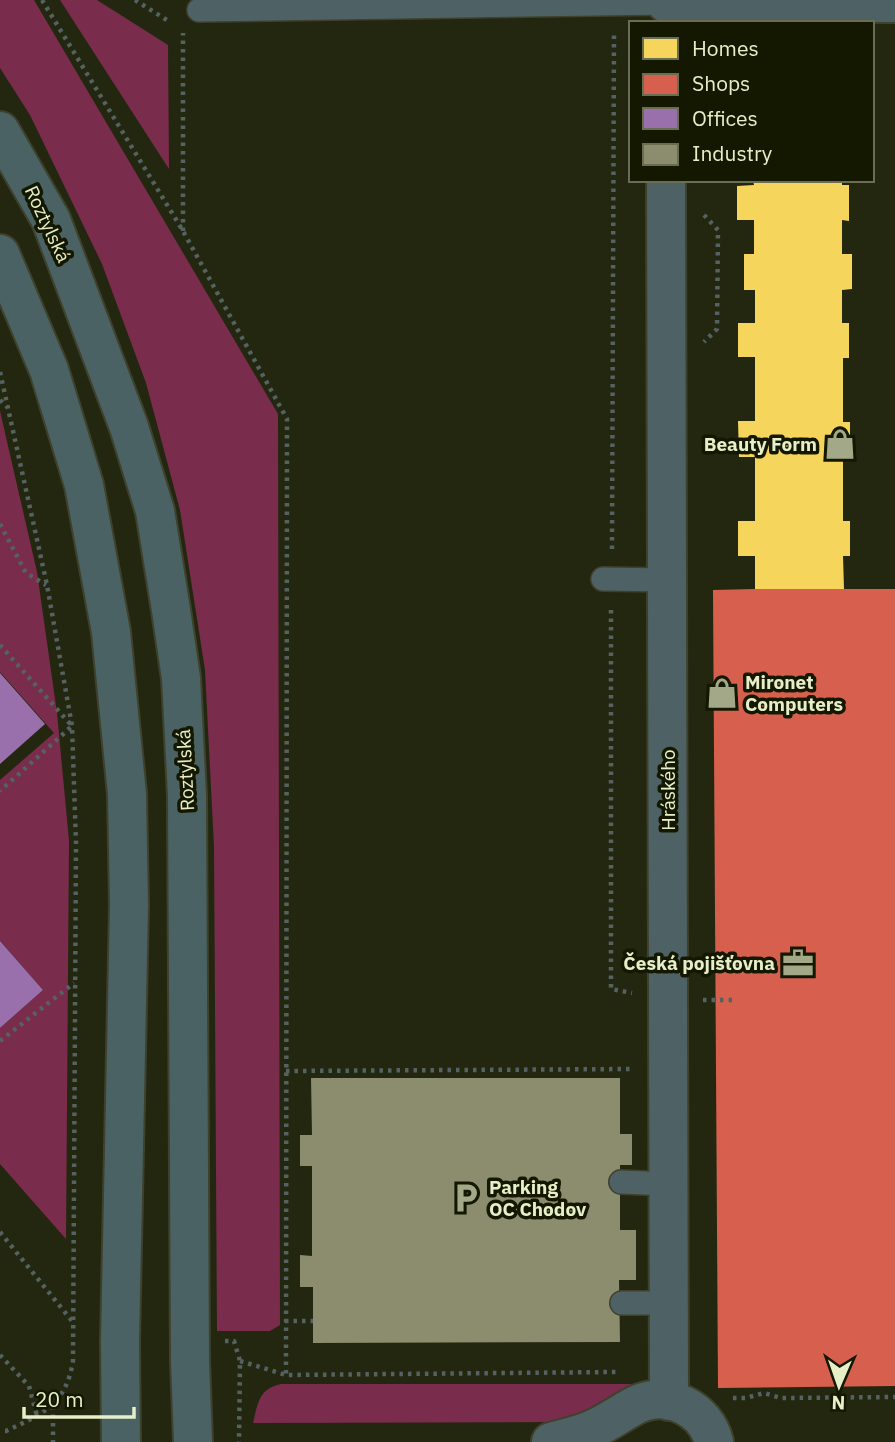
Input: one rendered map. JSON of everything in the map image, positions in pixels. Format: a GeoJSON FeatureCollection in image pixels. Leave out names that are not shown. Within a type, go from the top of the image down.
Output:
{"type":"FeatureCollection","features":[{"type":"Feature","properties":{"kind":"main road","name":"Roztylská"},"geometry":{"type":"LineString","coordinates":[[0,131],[51,220],[129,426],[155,511],[181,678],[187,796],[190,1360],[193,1442]]}},
{"type":"Feature","properties":{"kind":"main road"},"geometry":{"type":"LineString","coordinates":[[0,254],[48,370],[84,485],[112,646],[127,794],[129,905],[120,1342],[121,1442]]}},
{"type":"Feature","properties":{"kind":"street"},"geometry":{"type":"LineString","coordinates":[[666,8],[895,3]]}},
{"type":"Feature","properties":{"kind":"street","name":"Hráského"},"geometry":{"type":"LineString","coordinates":[[666,182],[669,1388]]}},
{"type":"Feature","properties":{"kind":"street"},"geometry":{"type":"LineString","coordinates":[[551,1442],[590,1431],[614,1429],[638,1404],[659,1399],[669,1388],[680,1403],[698,1414],[711,1432],[713,1442]]}},
{"type":"Feature","properties":{"kind":"lane"},"geometry":{"type":"LineString","coordinates":[[199,10],[615,3],[666,8]]}},
{"type":"Feature","properties":{"kind":"lane"},"geometry":{"type":"LineString","coordinates":[[607,579],[667,580]]}},
{"type":"Feature","properties":{"kind":"lane"},"geometry":{"type":"LineString","coordinates":[[621,1182],[669,1184]]}},
{"type":"Feature","properties":{"kind":"lane"},"geometry":{"type":"LineString","coordinates":[[622,1303],[669,1303]]}},
{"type":"Feature","properties":{"kind":"path"},"geometry":{"type":"LineString","coordinates":[[42,0],[183,231],[287,419],[286,1375]]}},
{"type":"Feature","properties":{"kind":"path"},"geometry":{"type":"LineString","coordinates":[[135,0],[174,24]]}},
{"type":"Feature","properties":{"kind":"path"},"geometry":{"type":"LineString","coordinates":[[615,3],[607,579],[611,989],[668,998],[732,1000]]}},
{"type":"Feature","properties":{"kind":"path"},"geometry":{"type":"LineString","coordinates":[[183,30],[183,231]]}},
{"type":"Feature","properties":{"kind":"path"},"geometry":{"type":"LineString","coordinates":[[0,372],[47,586],[72,726],[76,843],[73,1361],[64,1392],[53,1405],[37,1416],[6,1431],[0,1431]]}},
{"type":"Feature","properties":{"kind":"path"},"geometry":{"type":"LineString","coordinates":[[0,400],[8,409]]}},
{"type":"Feature","properties":{"kind":"path"},"geometry":{"type":"LineString","coordinates":[[0,524],[26,573],[47,586]]}},
{"type":"Feature","properties":{"kind":"path"},"geometry":{"type":"LineString","coordinates":[[0,645],[72,726]]}},
{"type":"Feature","properties":{"kind":"path"},"geometry":{"type":"LineString","coordinates":[[0,791],[72,726]]}},
{"type":"Feature","properties":{"kind":"path"},"geometry":{"type":"LineString","coordinates":[[0,1041],[75,982]]}},
{"type":"Feature","properties":{"kind":"path"},"geometry":{"type":"LineString","coordinates":[[286,1071],[641,1069]]}},
{"type":"Feature","properties":{"kind":"path"},"geometry":{"type":"LineString","coordinates":[[0,1232],[72,1321]]}},
{"type":"Feature","properties":{"kind":"path"},"geometry":{"type":"LineString","coordinates":[[285,1321],[313,1321]]}},
{"type":"Feature","properties":{"kind":"path"},"geometry":{"type":"LineString","coordinates":[[234,1341],[240,1361],[239,1442]]}},
{"type":"Feature","properties":{"kind":"path"},"geometry":{"type":"LineString","coordinates":[[0,1355],[29,1385],[37,1416]]}},
{"type":"Feature","properties":{"kind":"path"},"geometry":{"type":"LineString","coordinates":[[240,1361],[286,1375],[641,1371],[669,1388]]}},
{"type":"Feature","properties":{"kind":"path"},"geometry":{"type":"LineString","coordinates":[[719,1399],[746,1398],[764,1393],[781,1398],[895,1397]]}},
{"type":"Feature","properties":{"kind":"path"},"geometry":{"type":"LineString","coordinates":[[53,1405],[53,1442]]}},
{"type":"Feature","properties":{"kind":"shaded area"},"geometry":{"type":"Polygon","coordinates":[[[0,0],[34,0],[278,414],[280,1325],[270,1331],[217,1331],[214,846],[205,670],[180,510],[146,383],[102,264],[30,115],[0,68],[0,0]]]}},
{"type":"Feature","properties":{"kind":"shaded area"},"geometry":{"type":"Polygon","coordinates":[[[60,0],[97,0],[168,45],[169,169],[60,0]]]}},
{"type":"Feature","properties":{"kind":"shaded area"},"geometry":{"type":"Polygon","coordinates":[[[0,411],[37,572],[57,713],[69,841],[66,1239],[0,1164],[0,1028],[43,990],[0,941],[0,780],[54,733],[0,672],[0,411]]]}},
{"type":"Feature","properties":{"kind":"shaded area"},"geometry":{"type":"Polygon","coordinates":[[[641,1384],[631,1398],[556,1422],[253,1423],[260,1398],[273,1386],[641,1384]]]}},
{"type":"Feature","properties":{"kind":"building: Homes"},"geometry":{"type":"Polygon","coordinates":[[[753,182],[842,182],[842,185],[849,185],[849,221],[842,220],[842,254],[852,254],[852,289],[842,290],[842,323],[849,323],[849,358],[843,358],[843,422],[850,422],[850,457],[843,457],[843,521],[850,521],[850,556],[843,556],[844,589],[755,589],[755,556],[738,556],[738,521],[755,521],[755,457],[739,457],[738,421],[755,421],[755,357],[738,357],[738,323],[755,323],[755,290],[744,290],[744,254],[754,254],[754,220],[737,220],[737,186],[754,185],[753,182]]]}},
{"type":"Feature","properties":{"kind":"building: Shops"},"geometry":{"type":"Polygon","coordinates":[[[895,589],[895,1386],[718,1388],[713,590],[895,589]]]}},
{"type":"Feature","properties":{"kind":"building: Offices"},"geometry":{"type":"Polygon","coordinates":[[[0,673],[45,724],[0,764],[0,673]]]}},
{"type":"Feature","properties":{"kind":"building: Offices"},"geometry":{"type":"Polygon","coordinates":[[[0,941],[43,990],[0,1028],[0,941]]]}},
{"type":"Feature","properties":{"kind":"building: Industry","name":"Parking OC Chodov"},"geometry":{"type":"Polygon","coordinates":[[[311,1078],[620,1078],[620,1134],[632,1134],[632,1165],[620,1165],[620,1230],[636,1230],[636,1280],[619,1280],[620,1342],[313,1343],[313,1287],[300,1287],[300,1255],[312,1256],[312,1166],[300,1166],[300,1135],[312,1135],[311,1078]]]}},
{"type":"Feature","properties":{"kind":"place","name":"Beauty Form"},"geometry":{"type":"Point","coordinates":[840,444]}},
{"type":"Feature","properties":{"kind":"place","name":"Mironet Computers"},"geometry":{"type":"Point","coordinates":[722,693]}},
{"type":"Feature","properties":{"kind":"place","name":"Česká pojišťovna"},"geometry":{"type":"Point","coordinates":[798,963]}},
{"type":"Feature","properties":{"kind":"place","name":"Parking OC Chodov"},"geometry":{"type":"Point","coordinates":[466,1198]}}]}
